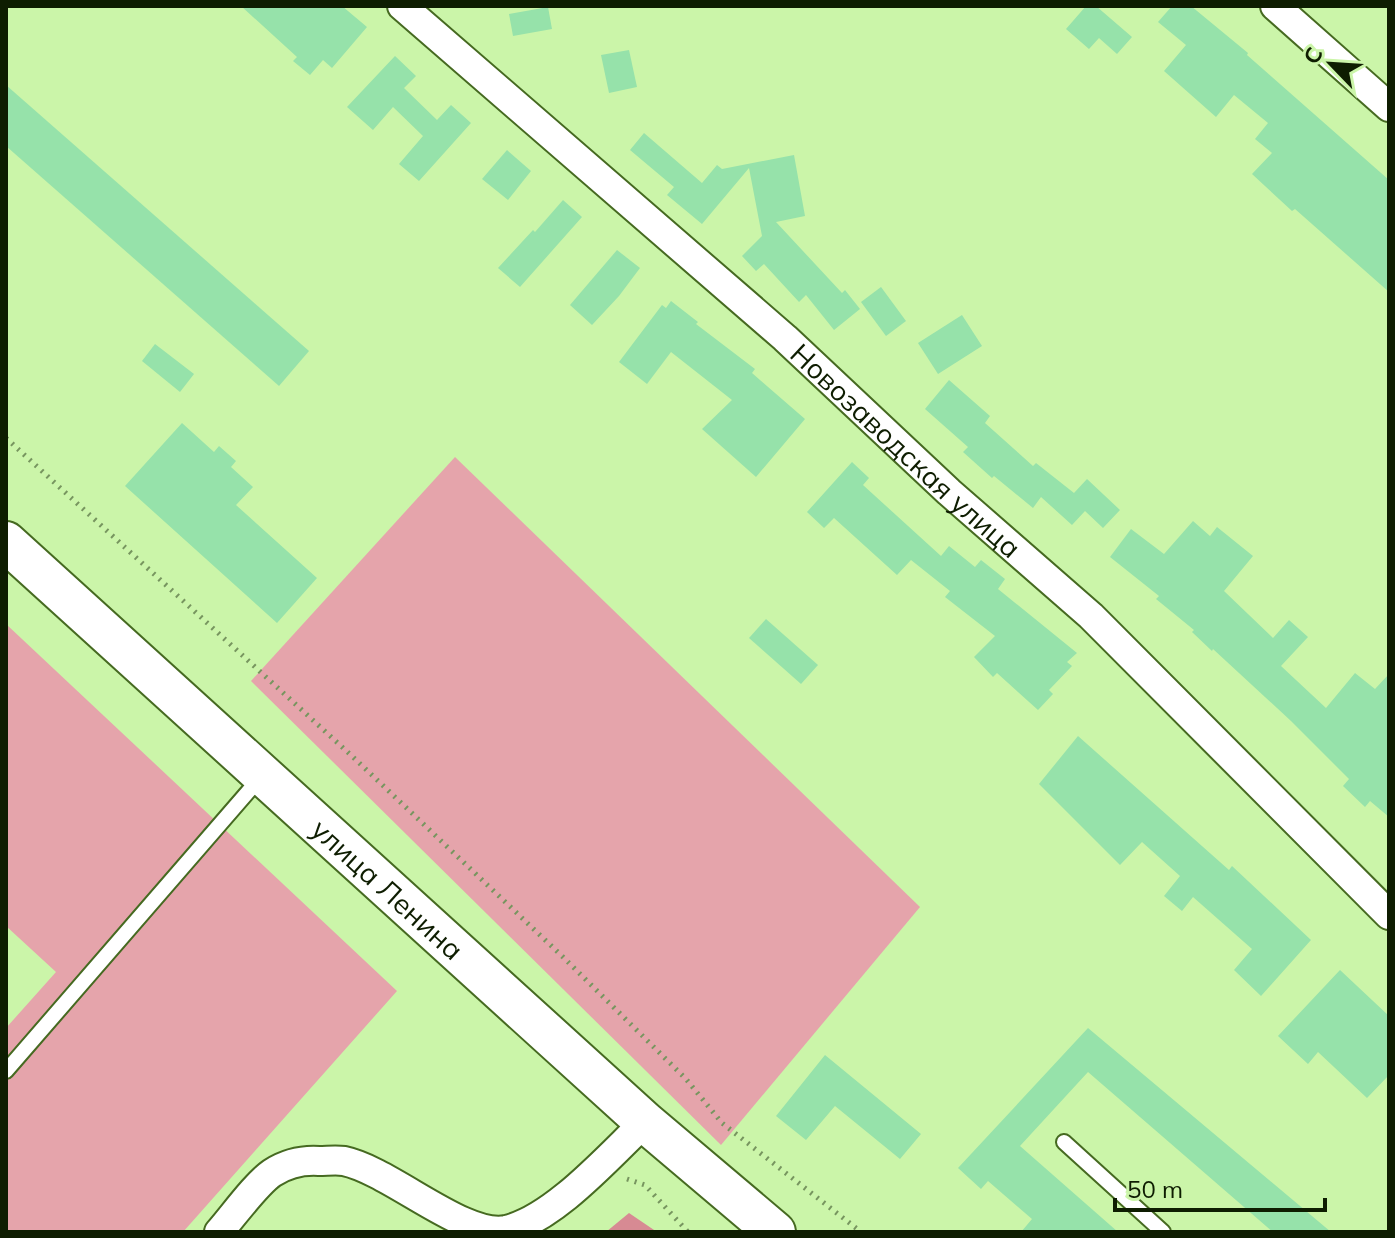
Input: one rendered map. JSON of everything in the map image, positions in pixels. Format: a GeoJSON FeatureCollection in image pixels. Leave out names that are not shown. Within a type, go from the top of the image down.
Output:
{"type":"FeatureCollection","features":[{"type":"Feature","properties":{"kind":"street","name":"Новозаводская улица"},"geometry":{"type":"LineString","coordinates":[[402,6],[785,338],[949,492],[1091,616],[1389,915]]}},
{"type":"Feature","properties":{"kind":"street"},"geometry":{"type":"LineString","coordinates":[[1275,6],[1389,107]]}},
{"type":"Feature","properties":{"kind":"street","name":"улица Ленина"},"geometry":{"type":"LineString","coordinates":[[6,542],[645,1122],[775,1232]]}},
{"type":"Feature","properties":{"kind":"street"},"geometry":{"type":"LineString","coordinates":[[219,1232],[271,1173],[308,1161],[343,1161],[409,1190],[453,1217],[502,1231],[531,1221],[559,1202],[645,1122]]}},
{"type":"Feature","properties":{"kind":"lane"},"geometry":{"type":"LineString","coordinates":[[6,1071],[262,775]]}},
{"type":"Feature","properties":{"kind":"lane"},"geometry":{"type":"LineString","coordinates":[[1064,1142],[1163,1232]]}},
{"type":"Feature","properties":{"kind":"path"},"geometry":{"type":"LineString","coordinates":[[6,438],[353,757],[563,957],[686,1079],[722,1123],[861,1232]]}},
{"type":"Feature","properties":{"kind":"path"},"geometry":{"type":"LineString","coordinates":[[596,1168],[645,1185],[688,1232]]}},
{"type":"Feature","properties":{"kind":"shaded area"},"geometry":{"type":"Polygon","coordinates":[[[455,457],[920,907],[721,1145],[251,681],[455,457]]]}},
{"type":"Feature","properties":{"kind":"shaded area"},"geometry":{"type":"Polygon","coordinates":[[[6,624],[397,991],[183,1232],[6,1232],[6,1028],[56,972],[6,926],[6,624]]]}},
{"type":"Feature","properties":{"kind":"shaded area"},"geometry":{"type":"Polygon","coordinates":[[[629,1213],[657,1232],[606,1232],[629,1213]]]}},
{"type":"Feature","properties":{"kind":"building"},"geometry":{"type":"Polygon","coordinates":[[[241,6],[342,6],[367,27],[332,68],[323,60],[310,75],[293,61],[297,57],[241,6]]]}},
{"type":"Feature","properties":{"kind":"building"},"geometry":{"type":"Polygon","coordinates":[[[1086,6],[1096,6],[1132,37],[1117,54],[1099,38],[1089,49],[1066,29],[1086,6]]]}},
{"type":"Feature","properties":{"kind":"building"},"geometry":{"type":"Polygon","coordinates":[[[1172,6],[1191,6],[1389,180],[1389,292],[1252,174],[1272,153],[1255,139],[1268,123],[1234,95],[1216,117],[1164,71],[1186,45],[1158,22],[1172,6]]]}},
{"type":"Feature","properties":{"kind":"building"},"geometry":{"type":"Polygon","coordinates":[[[548,7],[552,29],[513,36],[509,14],[548,7]]]}},
{"type":"Feature","properties":{"kind":"building"},"geometry":{"type":"Polygon","coordinates":[[[629,50],[637,87],[609,93],[601,55],[629,50]]]}},
{"type":"Feature","properties":{"kind":"building"},"geometry":{"type":"Polygon","coordinates":[[[395,56],[416,76],[404,88],[437,120],[451,105],[471,123],[419,181],[399,164],[423,136],[393,107],[373,130],[347,107],[395,56]]]}},
{"type":"Feature","properties":{"kind":"building"},"geometry":{"type":"Polygon","coordinates":[[[6,85],[309,351],[279,386],[6,146],[6,85]]]}},
{"type":"Feature","properties":{"kind":"building"},"geometry":{"type":"Polygon","coordinates":[[[644,133],[702,183],[717,165],[722,169],[794,155],[805,216],[776,222],[842,293],[845,290],[860,309],[834,330],[806,295],[799,302],[764,264],[756,271],[742,256],[762,236],[749,168],[702,224],[667,195],[674,187],[630,150],[644,133]]]}},
{"type":"Feature","properties":{"kind":"building"},"geometry":{"type":"Polygon","coordinates":[[[507,150],[531,171],[508,200],[482,179],[507,150]]]}},
{"type":"Feature","properties":{"kind":"building"},"geometry":{"type":"Polygon","coordinates":[[[563,200],[582,217],[520,287],[498,268],[563,200]]]}},
{"type":"Feature","properties":{"kind":"building"},"geometry":{"type":"Polygon","coordinates":[[[617,250],[640,268],[592,325],[570,305],[617,250]]]}},
{"type":"Feature","properties":{"kind":"building"},"geometry":{"type":"Polygon","coordinates":[[[881,287],[906,321],[886,336],[861,302],[881,287]]]}},
{"type":"Feature","properties":{"kind":"building"},"geometry":{"type":"Polygon","coordinates":[[[671,301],[755,369],[752,373],[805,419],[756,477],[702,429],[732,400],[671,352],[647,384],[619,362],[662,305],[666,308],[671,301]]]}},
{"type":"Feature","properties":{"kind":"building"},"geometry":{"type":"Polygon","coordinates":[[[962,315],[982,346],[938,374],[918,343],[962,315]]]}},
{"type":"Feature","properties":{"kind":"building"},"geometry":{"type":"Polygon","coordinates":[[[155,344],[194,374],[180,392],[142,361],[155,344]]]}},
{"type":"Feature","properties":{"kind":"building"},"geometry":{"type":"Polygon","coordinates":[[[949,380],[990,416],[985,423],[1033,466],[1036,463],[1074,493],[1087,479],[1120,510],[1103,528],[1085,511],[1072,525],[1041,497],[1033,508],[994,476],[992,478],[963,452],[968,447],[925,409],[949,380]]]}},
{"type":"Feature","properties":{"kind":"building"},"geometry":{"type":"Polygon","coordinates":[[[182,423],[214,452],[219,446],[236,461],[231,467],[253,487],[236,505],[317,578],[277,623],[125,486],[182,423]]]}},
{"type":"Feature","properties":{"kind":"building"},"geometry":{"type":"Polygon","coordinates":[[[852,462],[869,478],[863,485],[941,556],[949,546],[975,567],[981,560],[1005,579],[998,589],[1077,653],[1067,662],[1072,666],[1049,690],[1053,694],[1038,710],[997,673],[993,677],[974,657],[995,636],[945,597],[950,591],[911,560],[897,575],[834,518],[824,528],[807,512],[852,462]]]}},
{"type":"Feature","properties":{"kind":"building"},"geometry":{"type":"Polygon","coordinates":[[[1193,521],[1210,536],[1217,527],[1253,556],[1224,591],[1273,638],[1289,620],[1308,637],[1281,666],[1326,708],[1355,673],[1375,689],[1389,674],[1389,817],[1370,801],[1365,807],[1343,786],[1349,779],[1291,721],[1212,651],[1192,632],[1194,630],[1156,599],[1159,596],[1110,557],[1131,529],[1164,554],[1193,521]]]}},
{"type":"Feature","properties":{"kind":"building"},"geometry":{"type":"Polygon","coordinates":[[[766,619],[818,665],[801,684],[749,638],[766,619]]]}},
{"type":"Feature","properties":{"kind":"building"},"geometry":{"type":"Polygon","coordinates":[[[1078,736],[1229,870],[1232,866],[1311,940],[1261,996],[1234,970],[1252,949],[1193,897],[1182,911],[1164,896],[1180,876],[1142,842],[1120,865],[1039,784],[1078,736]]]}},
{"type":"Feature","properties":{"kind":"building"},"geometry":{"type":"Polygon","coordinates":[[[1340,970],[1389,1016],[1389,1075],[1367,1098],[1318,1052],[1308,1064],[1278,1036],[1340,970]]]}},
{"type":"Feature","properties":{"kind":"building"},"geometry":{"type":"Polygon","coordinates":[[[1088,1028],[1331,1232],[1273,1232],[1088,1072],[1020,1146],[1118,1232],[1021,1232],[1032,1219],[988,1181],[981,1189],[958,1168],[1088,1028]]]}},
{"type":"Feature","properties":{"kind":"building"},"geometry":{"type":"Polygon","coordinates":[[[825,1055],[921,1134],[900,1159],[835,1106],[806,1140],[776,1116],[825,1055]]]}}]}
